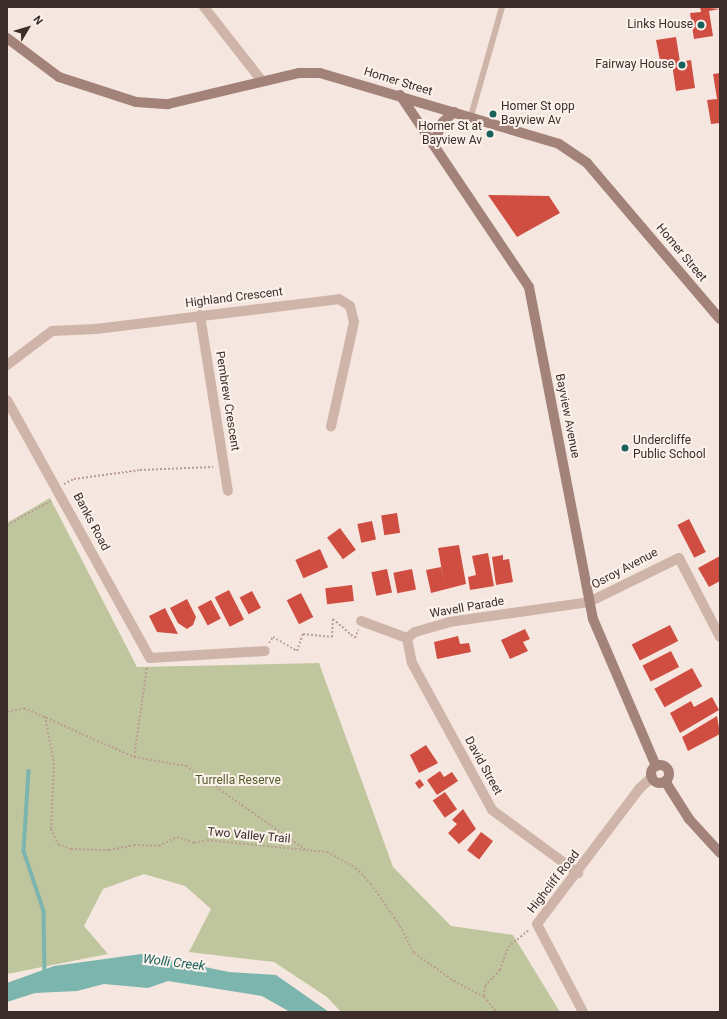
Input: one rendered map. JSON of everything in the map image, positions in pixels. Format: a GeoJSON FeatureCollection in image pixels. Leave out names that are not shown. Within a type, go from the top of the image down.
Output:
{"type":"FeatureCollection","features":[{"type":"Feature","properties":{"kind":"main road","name":"Homer Street"},"geometry":{"type":"LineString","coordinates":[[7,38],[50,71],[69,81],[149,105],[168,104],[299,73],[320,74],[400,95],[559,144],[579,156],[720,319]]}},
{"type":"Feature","properties":{"kind":"main road","name":"Bayview Avenue"},"geometry":{"type":"LineString","coordinates":[[400,95],[528,287],[589,602],[598,637],[656,766]]}},
{"type":"Feature","properties":{"kind":"main road"},"geometry":{"type":"LineString","coordinates":[[434,144],[443,122],[454,112]]}},
{"type":"Feature","properties":{"kind":"main road"},"geometry":{"type":"LineString","coordinates":[[665,781],[657,782],[652,777],[656,766],[665,766],[668,771],[665,781],[689,819],[720,853]]}},
{"type":"Feature","properties":{"kind":"street"},"geometry":{"type":"LineString","coordinates":[[204,7],[262,81]]}},
{"type":"Feature","properties":{"kind":"street","name":"Highland Crescent"},"geometry":{"type":"LineString","coordinates":[[7,365],[52,331],[339,299],[350,306],[354,322],[331,427]]}},
{"type":"Feature","properties":{"kind":"street","name":"Pembrew Crescent"},"geometry":{"type":"LineString","coordinates":[[200,315],[228,491]]}},
{"type":"Feature","properties":{"kind":"street","name":"Banks Road"},"geometry":{"type":"LineString","coordinates":[[7,400],[60,491],[150,658]]}},
{"type":"Feature","properties":{"kind":"street","name":"Osroy Avenue"},"geometry":{"type":"LineString","coordinates":[[589,602],[679,558],[720,637]]}},
{"type":"Feature","properties":{"kind":"street","name":"Wavell Parade"},"geometry":{"type":"LineString","coordinates":[[407,638],[415,632],[449,622],[589,602]]}},
{"type":"Feature","properties":{"kind":"street"},"geometry":{"type":"LineString","coordinates":[[361,621],[407,638]]}},
{"type":"Feature","properties":{"kind":"street","name":"David Street"},"geometry":{"type":"LineString","coordinates":[[407,638],[412,663],[492,810],[578,873]]}},
{"type":"Feature","properties":{"kind":"street"},"geometry":{"type":"LineString","coordinates":[[150,658],[265,651]]}},
{"type":"Feature","properties":{"kind":"street","name":"Highcliff Road"},"geometry":{"type":"LineString","coordinates":[[583,1012],[537,924],[578,873],[639,789],[652,777]]}},
{"type":"Feature","properties":{"kind":"lane"},"geometry":{"type":"LineString","coordinates":[[471,116],[502,7]]}},
{"type":"Feature","properties":{"kind":"path"},"geometry":{"type":"LineString","coordinates":[[7,525],[60,491],[74,479],[140,470],[225,467]]}},
{"type":"Feature","properties":{"kind":"path"},"geometry":{"type":"LineString","coordinates":[[265,651],[272,637],[297,651],[303,634],[332,637],[333,619],[355,638],[361,621]]}},
{"type":"Feature","properties":{"kind":"path"},"geometry":{"type":"LineString","coordinates":[[134,757],[150,658]]}},
{"type":"Feature","properties":{"kind":"path"},"geometry":{"type":"LineString","coordinates":[[7,712],[24,708],[45,716],[134,757],[186,766],[306,850]]}},
{"type":"Feature","properties":{"kind":"path","name":"Two Valley Trail"},"geometry":{"type":"LineString","coordinates":[[45,716],[54,763],[51,829],[58,844],[70,849],[109,850],[134,845],[160,846],[177,837],[194,843],[207,840],[327,852],[356,868],[400,926],[414,953],[454,981],[484,997],[497,1012]]}},
{"type":"Feature","properties":{"kind":"path"},"geometry":{"type":"LineString","coordinates":[[484,997],[485,986],[500,970],[508,947],[537,924]]}},
{"type":"Feature","properties":{"kind":"green space","name":"Turrella Reserve"},"geometry":{"type":"Polygon","coordinates":[[[50,498],[137,667],[319,663],[393,867],[451,926],[513,935],[560,1012],[341,1012],[327,997],[274,962],[189,952],[211,909],[185,886],[144,874],[103,889],[84,926],[108,954],[7,974],[7,523],[50,498]]]}},
{"type":"Feature","properties":{"kind":"water","name":"Wolli Creek"},"geometry":{"type":"Polygon","coordinates":[[[141,954],[229,972],[276,975],[329,1012],[290,1012],[262,996],[168,981],[148,988],[104,984],[77,991],[35,993],[7,1002],[7,983],[54,966],[141,954]]]}},
{"type":"Feature","properties":{"kind":"building","name":"Links House"},"geometry":{"type":"Polygon","coordinates":[[[700,7],[720,9],[709,11],[713,36],[694,39],[690,13],[701,12],[700,7]]]}},
{"type":"Feature","properties":{"kind":"building","name":"Fairway House"},"geometry":{"type":"Polygon","coordinates":[[[676,37],[680,62],[691,60],[695,88],[676,91],[672,64],[661,66],[656,40],[676,37]]]}},
{"type":"Feature","properties":{"kind":"building"},"geometry":{"type":"Polygon","coordinates":[[[720,73],[720,123],[711,124],[707,100],[717,99],[713,74],[720,73]]]}},
{"type":"Feature","properties":{"kind":"building"},"geometry":{"type":"Polygon","coordinates":[[[488,195],[549,196],[560,213],[517,237],[488,195]]]}},
{"type":"Feature","properties":{"kind":"building"},"geometry":{"type":"Polygon","coordinates":[[[397,513],[400,533],[384,535],[381,516],[397,513]]]}},
{"type":"Feature","properties":{"kind":"building"},"geometry":{"type":"Polygon","coordinates":[[[689,519],[706,552],[694,558],[677,525],[689,519]]]}},
{"type":"Feature","properties":{"kind":"building"},"geometry":{"type":"Polygon","coordinates":[[[372,521],[376,540],[361,543],[357,524],[372,521]]]}},
{"type":"Feature","properties":{"kind":"building"},"geometry":{"type":"Polygon","coordinates":[[[340,528],[356,550],[343,559],[327,537],[340,528]]]}},
{"type":"Feature","properties":{"kind":"building"},"geometry":{"type":"Polygon","coordinates":[[[459,545],[466,584],[431,593],[426,570],[441,567],[444,583],[438,548],[459,545]]]}},
{"type":"Feature","properties":{"kind":"building"},"geometry":{"type":"Polygon","coordinates":[[[320,549],[328,567],[303,578],[295,560],[320,549]]]}},
{"type":"Feature","properties":{"kind":"building"},"geometry":{"type":"Polygon","coordinates":[[[488,553],[494,586],[470,590],[468,577],[476,575],[472,556],[488,553]]]}},
{"type":"Feature","properties":{"kind":"building"},"geometry":{"type":"Polygon","coordinates":[[[503,555],[503,560],[509,559],[513,582],[496,585],[492,557],[503,555]]]}},
{"type":"Feature","properties":{"kind":"building"},"geometry":{"type":"Polygon","coordinates":[[[720,556],[720,581],[709,587],[698,568],[720,556]]]}},
{"type":"Feature","properties":{"kind":"building"},"geometry":{"type":"Polygon","coordinates":[[[387,569],[392,592],[376,596],[371,572],[387,569]]]}},
{"type":"Feature","properties":{"kind":"building"},"geometry":{"type":"Polygon","coordinates":[[[412,569],[416,590],[397,593],[393,573],[412,569]]]}},
{"type":"Feature","properties":{"kind":"building"},"geometry":{"type":"Polygon","coordinates":[[[352,585],[354,601],[327,604],[325,588],[352,585]]]}},
{"type":"Feature","properties":{"kind":"building"},"geometry":{"type":"Polygon","coordinates":[[[229,590],[244,619],[230,627],[215,597],[229,590]]]}},
{"type":"Feature","properties":{"kind":"building"},"geometry":{"type":"Polygon","coordinates":[[[252,591],[261,608],[249,614],[240,598],[252,591]]]}},
{"type":"Feature","properties":{"kind":"building"},"geometry":{"type":"Polygon","coordinates":[[[301,593],[313,617],[299,624],[287,600],[301,593]]]}},
{"type":"Feature","properties":{"kind":"building"},"geometry":{"type":"Polygon","coordinates":[[[187,599],[196,617],[193,625],[187,629],[178,623],[170,608],[187,599]]]}},
{"type":"Feature","properties":{"kind":"building"},"geometry":{"type":"Polygon","coordinates":[[[211,600],[221,619],[208,626],[198,607],[211,600]]]}},
{"type":"Feature","properties":{"kind":"building"},"geometry":{"type":"Polygon","coordinates":[[[165,608],[178,634],[157,632],[149,616],[165,608]]]}},
{"type":"Feature","properties":{"kind":"building"},"geometry":{"type":"Polygon","coordinates":[[[670,625],[678,641],[640,661],[632,645],[670,625]]]}},
{"type":"Feature","properties":{"kind":"building"},"geometry":{"type":"Polygon","coordinates":[[[525,629],[530,639],[523,642],[528,651],[510,659],[501,640],[525,629]]]}},
{"type":"Feature","properties":{"kind":"building"},"geometry":{"type":"Polygon","coordinates":[[[458,636],[460,644],[469,643],[471,652],[437,659],[434,642],[458,636]]]}},
{"type":"Feature","properties":{"kind":"building"},"geometry":{"type":"Polygon","coordinates":[[[671,651],[679,667],[651,682],[642,666],[671,651]]]}},
{"type":"Feature","properties":{"kind":"building"},"geometry":{"type":"Polygon","coordinates":[[[692,668],[702,686],[665,707],[654,689],[692,668]]]}},
{"type":"Feature","properties":{"kind":"building"},"geometry":{"type":"Polygon","coordinates":[[[712,697],[719,710],[680,733],[670,713],[691,701],[694,707],[712,697]]]}},
{"type":"Feature","properties":{"kind":"building"},"geometry":{"type":"Polygon","coordinates":[[[717,716],[720,734],[688,751],[682,737],[717,716]]]}},
{"type":"Feature","properties":{"kind":"building"},"geometry":{"type":"Polygon","coordinates":[[[426,745],[438,763],[419,773],[410,755],[426,745]]]}},
{"type":"Feature","properties":{"kind":"building"},"geometry":{"type":"Polygon","coordinates":[[[440,771],[444,777],[452,772],[458,781],[437,795],[427,780],[440,771]]]}},
{"type":"Feature","properties":{"kind":"building"},"geometry":{"type":"Polygon","coordinates":[[[420,779],[424,785],[419,789],[415,783],[420,779]]]}},
{"type":"Feature","properties":{"kind":"building"},"geometry":{"type":"Polygon","coordinates":[[[445,792],[457,809],[445,818],[433,801],[445,792]]]}},
{"type":"Feature","properties":{"kind":"building"},"geometry":{"type":"Polygon","coordinates":[[[463,809],[476,829],[459,844],[448,833],[457,824],[452,820],[463,809]]]}},
{"type":"Feature","properties":{"kind":"building"},"geometry":{"type":"Polygon","coordinates":[[[481,832],[493,841],[479,859],[467,850],[481,832]]]}},
{"type":"Feature","properties":{"kind":"waterway"},"geometry":{"type":"LineString","coordinates":[[29,771],[24,851],[44,911],[45,973]]}},
{"type":"Feature","properties":{"kind":"place","name":"Links House"},"geometry":{"type":"Point","coordinates":[701,25]}},
{"type":"Feature","properties":{"kind":"place","name":"Fairway House"},"geometry":{"type":"Point","coordinates":[682,65]}},
{"type":"Feature","properties":{"kind":"place","name":"Homer St opp Bayview Av"},"geometry":{"type":"Point","coordinates":[493,114]}},
{"type":"Feature","properties":{"kind":"place","name":"Homer St at Bayview Av"},"geometry":{"type":"Point","coordinates":[490,134]}},
{"type":"Feature","properties":{"kind":"place","name":"Undercliffe Public School"},"geometry":{"type":"Point","coordinates":[625,448]}}]}
